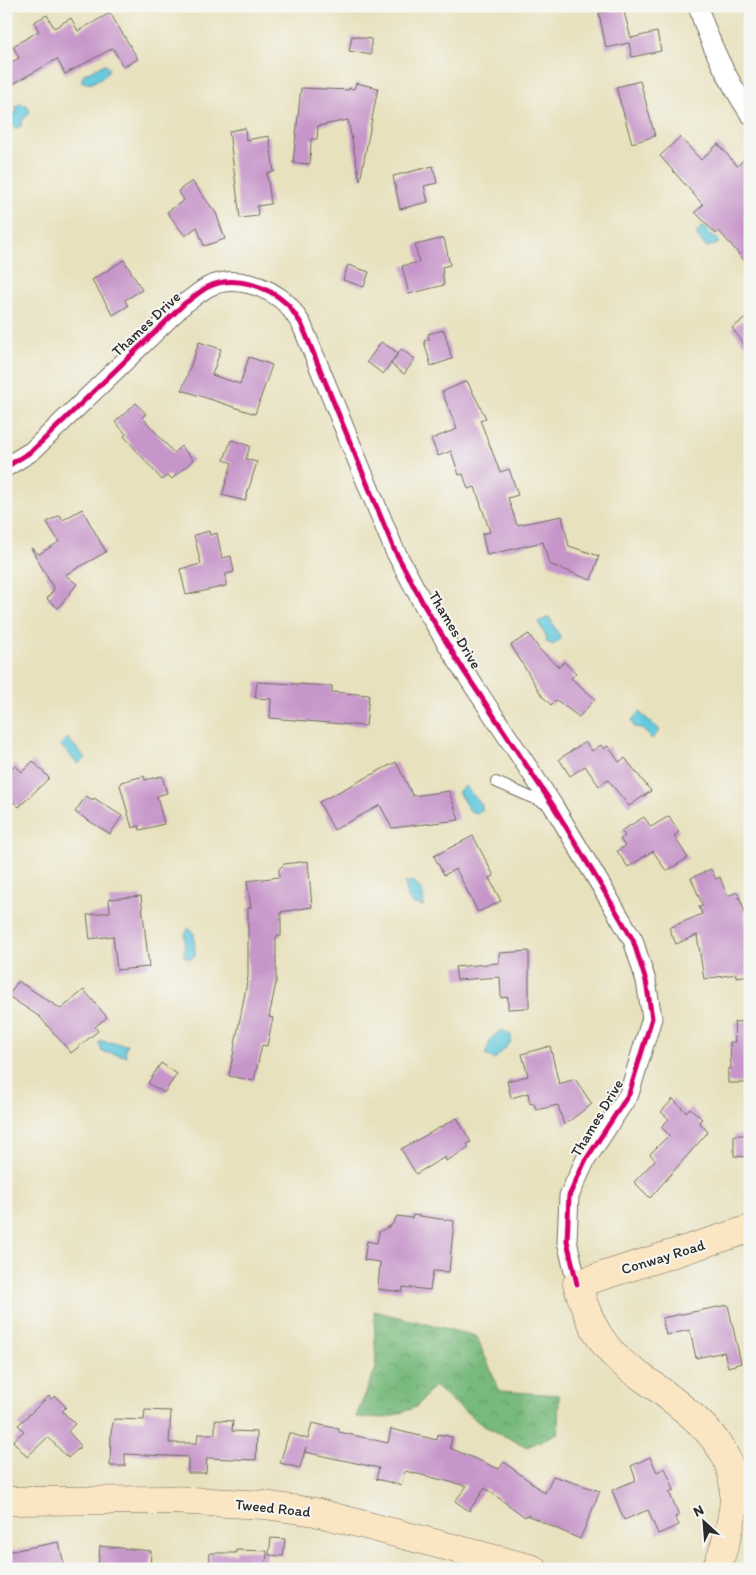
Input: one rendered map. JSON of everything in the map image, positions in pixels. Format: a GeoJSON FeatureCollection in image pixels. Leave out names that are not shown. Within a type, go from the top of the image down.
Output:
{"type":"FeatureCollection","features":[{"type":"Feature","properties":{"kind":"street"},"geometry":{"type":"LineString","coordinates":[[698,6],[708,39],[721,68],[750,114]]}},
{"type":"Feature","properties":{"kind":"street","name":"Thames Drive"},"geometry":{"type":"LineString","coordinates":[[6,467],[32,451],[185,303],[208,286],[225,282],[241,283],[272,292],[288,305],[300,324],[394,548],[425,607],[554,807],[633,940],[646,981],[652,1018],[629,1094],[585,1161],[569,1196],[567,1241],[577,1284],[587,1314],[600,1338],[619,1360],[715,1430],[735,1454],[744,1473],[747,1500],[742,1525],[716,1569]]}},
{"type":"Feature","properties":{"kind":"street","name":"Conway Road"},"geometry":{"type":"LineString","coordinates":[[577,1284],[750,1229]]}},
{"type":"Feature","properties":{"kind":"street","name":"Tweed Road"},"geometry":{"type":"LineString","coordinates":[[6,1501],[173,1500],[264,1505],[315,1512],[532,1569]]}},
{"type":"Feature","properties":{"kind":"lane"},"geometry":{"type":"LineString","coordinates":[[496,782],[554,807]]}},
{"type":"Feature","properties":{"kind":"green space"},"geometry":{"type":"Polygon","coordinates":[[[374,1311],[476,1336],[500,1391],[559,1395],[558,1433],[527,1447],[482,1425],[434,1386],[416,1407],[387,1418],[356,1417],[376,1368],[374,1311]]]}},
{"type":"Feature","properties":{"kind":"water"},"geometry":{"type":"Polygon","coordinates":[[[105,64],[109,69],[106,75],[90,84],[81,81],[84,74],[105,64]]]}},
{"type":"Feature","properties":{"kind":"water"},"geometry":{"type":"Polygon","coordinates":[[[20,104],[27,105],[30,112],[23,120],[21,126],[15,129],[8,120],[11,115],[17,112],[16,107],[20,104]]]}},
{"type":"Feature","properties":{"kind":"water"},"geometry":{"type":"Polygon","coordinates":[[[701,227],[707,228],[709,234],[718,239],[718,244],[706,247],[696,235],[701,227]]]}},
{"type":"Feature","properties":{"kind":"water"},"geometry":{"type":"Polygon","coordinates":[[[549,617],[561,639],[553,645],[546,642],[547,638],[538,622],[549,617]]]}},
{"type":"Feature","properties":{"kind":"water"},"geometry":{"type":"Polygon","coordinates":[[[639,712],[660,730],[652,739],[641,728],[634,727],[632,720],[639,712]]]}},
{"type":"Feature","properties":{"kind":"water"},"geometry":{"type":"Polygon","coordinates":[[[67,738],[86,758],[78,764],[60,745],[67,738]]]}},
{"type":"Feature","properties":{"kind":"water"},"geometry":{"type":"Polygon","coordinates":[[[465,786],[482,805],[482,810],[476,813],[470,811],[458,792],[465,786]]]}},
{"type":"Feature","properties":{"kind":"water"},"geometry":{"type":"Polygon","coordinates":[[[414,881],[423,894],[424,906],[413,904],[408,898],[405,883],[414,881]]]}},
{"type":"Feature","properties":{"kind":"water"},"geometry":{"type":"Polygon","coordinates":[[[189,928],[194,934],[195,955],[191,959],[184,956],[185,934],[189,928]]]}},
{"type":"Feature","properties":{"kind":"water"},"geometry":{"type":"Polygon","coordinates":[[[501,1030],[511,1035],[511,1042],[495,1059],[485,1055],[491,1039],[501,1030]]]}},
{"type":"Feature","properties":{"kind":"water"},"geometry":{"type":"Polygon","coordinates":[[[99,1042],[128,1045],[125,1048],[126,1056],[102,1052],[99,1042]]]}},
{"type":"Feature","properties":{"kind":"building"},"geometry":{"type":"Polygon","coordinates":[[[623,8],[631,38],[657,32],[661,51],[632,57],[629,43],[606,48],[599,13],[623,8]]]}},
{"type":"Feature","properties":{"kind":"building"},"geometry":{"type":"Polygon","coordinates":[[[110,13],[138,59],[123,67],[113,48],[65,74],[57,59],[6,88],[6,65],[19,58],[13,46],[39,31],[34,22],[47,15],[54,28],[71,18],[78,31],[110,13]]]}},
{"type":"Feature","properties":{"kind":"building"},"geometry":{"type":"Polygon","coordinates":[[[352,36],[371,39],[371,55],[349,51],[352,36]]]}},
{"type":"Feature","properties":{"kind":"building"},"geometry":{"type":"Polygon","coordinates":[[[640,81],[655,136],[632,143],[616,87],[640,81]]]}},
{"type":"Feature","properties":{"kind":"building"},"geometry":{"type":"Polygon","coordinates":[[[356,83],[378,88],[360,181],[348,120],[318,126],[317,139],[311,139],[310,164],[293,163],[301,88],[349,90],[349,88],[354,89],[356,83]]]}},
{"type":"Feature","properties":{"kind":"building"},"geometry":{"type":"Polygon","coordinates":[[[245,128],[246,140],[269,136],[274,172],[267,173],[271,204],[257,206],[258,216],[240,218],[229,131],[245,128]]]}},
{"type":"Feature","properties":{"kind":"building"},"geometry":{"type":"Polygon","coordinates":[[[680,137],[701,160],[718,144],[737,166],[750,154],[750,267],[719,231],[716,234],[695,212],[703,205],[660,156],[680,137]]]}},
{"type":"Feature","properties":{"kind":"building"},"geometry":{"type":"Polygon","coordinates":[[[433,166],[437,183],[424,186],[428,202],[400,209],[393,176],[433,166]]]}},
{"type":"Feature","properties":{"kind":"building"},"geometry":{"type":"Polygon","coordinates":[[[192,181],[216,213],[225,239],[204,246],[197,227],[185,236],[167,212],[184,200],[178,191],[192,181]]]}},
{"type":"Feature","properties":{"kind":"building"},"geometry":{"type":"Polygon","coordinates":[[[444,238],[450,265],[442,267],[444,285],[409,294],[402,266],[419,262],[415,245],[444,238]]]}},
{"type":"Feature","properties":{"kind":"building"},"geometry":{"type":"Polygon","coordinates":[[[124,260],[142,290],[125,300],[128,306],[113,315],[92,280],[124,260]]]}},
{"type":"Feature","properties":{"kind":"building"},"geometry":{"type":"Polygon","coordinates":[[[348,265],[369,272],[364,287],[343,280],[348,265]]]}},
{"type":"Feature","properties":{"kind":"building"},"geometry":{"type":"Polygon","coordinates":[[[750,315],[750,352],[732,328],[750,315]]]}},
{"type":"Feature","properties":{"kind":"building"},"geometry":{"type":"Polygon","coordinates":[[[444,330],[452,359],[431,366],[424,341],[429,339],[428,334],[444,330]]]}},
{"type":"Feature","properties":{"kind":"building"},"geometry":{"type":"Polygon","coordinates":[[[199,342],[221,349],[212,375],[240,384],[249,357],[272,365],[255,414],[182,390],[199,342]]]}},
{"type":"Feature","properties":{"kind":"building"},"geometry":{"type":"Polygon","coordinates":[[[381,342],[398,353],[383,374],[367,362],[381,342]]]}},
{"type":"Feature","properties":{"kind":"building"},"geometry":{"type":"Polygon","coordinates":[[[401,349],[415,359],[404,374],[391,364],[401,349]]]}},
{"type":"Feature","properties":{"kind":"building"},"geometry":{"type":"Polygon","coordinates":[[[467,381],[486,418],[480,420],[500,472],[509,469],[518,495],[508,498],[517,525],[562,516],[569,546],[599,556],[591,580],[549,564],[543,542],[487,555],[482,534],[490,532],[475,487],[468,489],[463,474],[459,475],[451,451],[438,456],[431,439],[457,429],[442,392],[467,381]]]}},
{"type":"Feature","properties":{"kind":"building"},"geometry":{"type":"Polygon","coordinates":[[[136,403],[146,414],[142,417],[174,453],[181,446],[193,460],[172,479],[168,475],[162,480],[124,436],[126,434],[115,422],[136,403]]]}},
{"type":"Feature","properties":{"kind":"building"},"geometry":{"type":"Polygon","coordinates":[[[231,440],[250,446],[246,459],[257,462],[245,501],[222,495],[232,463],[224,460],[231,440]]]}},
{"type":"Feature","properties":{"kind":"building"},"geometry":{"type":"Polygon","coordinates":[[[82,509],[106,552],[65,575],[77,584],[58,608],[47,599],[54,589],[31,548],[39,554],[59,542],[47,522],[60,515],[63,520],[82,509]]]}},
{"type":"Feature","properties":{"kind":"building"},"geometry":{"type":"Polygon","coordinates":[[[209,531],[210,535],[217,533],[222,558],[231,556],[234,572],[226,574],[226,586],[186,595],[180,569],[201,564],[194,535],[209,531]]]}},
{"type":"Feature","properties":{"kind":"building"},"geometry":{"type":"Polygon","coordinates":[[[529,634],[540,650],[559,667],[564,662],[576,673],[571,678],[595,699],[579,717],[556,700],[551,705],[542,696],[511,645],[529,634]]]}},
{"type":"Feature","properties":{"kind":"building"},"geometry":{"type":"Polygon","coordinates":[[[257,682],[332,686],[332,692],[369,695],[366,726],[270,718],[271,699],[255,698],[257,682]]]}},
{"type":"Feature","properties":{"kind":"building"},"geometry":{"type":"Polygon","coordinates":[[[585,742],[592,751],[601,745],[604,749],[608,746],[619,762],[625,758],[651,791],[629,806],[608,780],[599,786],[585,766],[570,776],[559,759],[585,742]]]}},
{"type":"Feature","properties":{"kind":"building"},"geometry":{"type":"Polygon","coordinates":[[[33,761],[49,778],[19,807],[14,802],[6,809],[6,773],[15,765],[22,772],[33,761]]]}},
{"type":"Feature","properties":{"kind":"building"},"geometry":{"type":"Polygon","coordinates":[[[396,762],[413,796],[449,791],[459,820],[392,828],[380,805],[334,830],[319,802],[396,762]]]}},
{"type":"Feature","properties":{"kind":"building"},"geometry":{"type":"Polygon","coordinates":[[[144,776],[145,780],[162,776],[167,793],[157,796],[164,824],[140,830],[139,826],[132,828],[120,785],[121,782],[144,776]]]}},
{"type":"Feature","properties":{"kind":"building"},"geometry":{"type":"Polygon","coordinates":[[[86,796],[93,800],[94,798],[122,816],[110,834],[75,812],[86,796]]]}},
{"type":"Feature","properties":{"kind":"building"},"geometry":{"type":"Polygon","coordinates":[[[669,816],[679,832],[674,836],[688,858],[666,871],[653,851],[628,867],[617,851],[625,846],[620,839],[625,836],[621,831],[644,817],[651,827],[669,816]]]}},
{"type":"Feature","properties":{"kind":"building"},"geometry":{"type":"Polygon","coordinates":[[[473,836],[494,876],[489,878],[501,901],[478,912],[456,869],[444,875],[434,856],[473,836]]]}},
{"type":"Feature","properties":{"kind":"building"},"geometry":{"type":"Polygon","coordinates":[[[308,861],[312,907],[281,912],[281,936],[276,937],[276,983],[269,1017],[273,1018],[267,1046],[262,1045],[254,1081],[229,1076],[248,977],[248,908],[251,908],[247,881],[279,877],[279,869],[284,864],[308,861]]]}},
{"type":"Feature","properties":{"kind":"building"},"geometry":{"type":"Polygon","coordinates":[[[711,869],[716,879],[720,877],[727,896],[737,892],[744,909],[750,949],[750,975],[736,977],[736,974],[704,979],[697,935],[676,944],[669,928],[702,914],[699,907],[703,906],[691,878],[711,869]]]}},
{"type":"Feature","properties":{"kind":"building"},"geometry":{"type":"Polygon","coordinates":[[[141,896],[149,967],[117,970],[113,936],[90,939],[87,915],[110,912],[109,899],[141,896]]]}},
{"type":"Feature","properties":{"kind":"building"},"geometry":{"type":"Polygon","coordinates":[[[529,951],[529,1008],[508,1009],[508,997],[501,998],[500,977],[457,980],[455,967],[499,963],[499,953],[529,951]]]}},
{"type":"Feature","properties":{"kind":"building"},"geometry":{"type":"Polygon","coordinates":[[[18,981],[61,1009],[84,990],[107,1017],[95,1027],[98,1031],[71,1053],[40,1017],[8,996],[18,981]]]}},
{"type":"Feature","properties":{"kind":"building"},"geometry":{"type":"Polygon","coordinates":[[[750,1021],[750,1083],[728,1083],[728,1069],[731,1069],[730,1042],[735,1042],[734,1022],[750,1021]]]}},
{"type":"Feature","properties":{"kind":"building"},"geometry":{"type":"Polygon","coordinates":[[[550,1046],[559,1084],[575,1079],[592,1104],[564,1125],[558,1105],[536,1110],[534,1103],[530,1104],[528,1093],[511,1098],[507,1081],[528,1076],[522,1054],[550,1046]]]}},
{"type":"Feature","properties":{"kind":"building"},"geometry":{"type":"Polygon","coordinates":[[[161,1063],[177,1074],[164,1093],[148,1083],[161,1063]]]}},
{"type":"Feature","properties":{"kind":"building"},"geometry":{"type":"Polygon","coordinates":[[[673,1099],[686,1112],[690,1108],[702,1119],[699,1122],[708,1132],[650,1198],[634,1182],[655,1160],[650,1154],[669,1135],[661,1127],[669,1119],[661,1112],[673,1099]]]}},
{"type":"Feature","properties":{"kind":"building"},"geometry":{"type":"Polygon","coordinates":[[[457,1118],[471,1142],[467,1144],[469,1148],[446,1161],[445,1157],[416,1174],[401,1149],[457,1118]]]}},
{"type":"Feature","properties":{"kind":"building"},"geometry":{"type":"Polygon","coordinates":[[[734,1135],[750,1135],[750,1157],[734,1156],[734,1135]]]}},
{"type":"Feature","properties":{"kind":"building"},"geometry":{"type":"Polygon","coordinates":[[[413,1215],[454,1221],[449,1272],[433,1271],[430,1290],[403,1287],[402,1292],[378,1289],[380,1262],[364,1260],[367,1241],[377,1243],[379,1232],[392,1225],[397,1216],[412,1218],[413,1215]]]}},
{"type":"Feature","properties":{"kind":"building"},"geometry":{"type":"Polygon","coordinates":[[[728,1305],[741,1363],[728,1367],[724,1352],[696,1358],[690,1330],[666,1335],[662,1318],[728,1305]]]}},
{"type":"Feature","properties":{"kind":"building"},"geometry":{"type":"Polygon","coordinates":[[[49,1396],[51,1399],[55,1396],[66,1407],[62,1411],[75,1424],[68,1431],[81,1446],[68,1458],[48,1437],[27,1457],[13,1441],[24,1431],[18,1425],[49,1396]]]}},
{"type":"Feature","properties":{"kind":"building"},"geometry":{"type":"Polygon","coordinates":[[[145,1410],[171,1411],[169,1443],[197,1443],[198,1434],[215,1434],[215,1420],[233,1421],[232,1431],[257,1432],[256,1460],[207,1458],[206,1473],[188,1473],[188,1457],[125,1454],[125,1466],[110,1466],[111,1432],[114,1419],[144,1420],[145,1410]]]}},
{"type":"Feature","properties":{"kind":"building"},"geometry":{"type":"Polygon","coordinates":[[[312,1423],[339,1429],[339,1432],[388,1443],[391,1429],[437,1440],[438,1434],[452,1437],[450,1448],[499,1469],[504,1462],[545,1493],[553,1476],[600,1491],[580,1539],[527,1515],[525,1517],[485,1488],[469,1511],[455,1501],[467,1486],[405,1471],[401,1485],[376,1479],[379,1468],[305,1452],[306,1447],[300,1468],[280,1463],[289,1433],[308,1439],[312,1423]]]}},
{"type":"Feature","properties":{"kind":"building"},"geometry":{"type":"Polygon","coordinates":[[[650,1457],[657,1472],[665,1468],[674,1490],[669,1492],[679,1515],[675,1517],[679,1525],[658,1534],[648,1510],[624,1520],[612,1490],[636,1480],[631,1466],[650,1457]]]}},
{"type":"Feature","properties":{"kind":"building"},"geometry":{"type":"Polygon","coordinates":[[[271,1538],[285,1539],[283,1556],[269,1555],[271,1538]]]}},
{"type":"Feature","properties":{"kind":"building"},"geometry":{"type":"Polygon","coordinates":[[[59,1542],[65,1569],[6,1569],[6,1552],[59,1542]]]}},
{"type":"Feature","properties":{"kind":"building"},"geometry":{"type":"Polygon","coordinates":[[[100,1546],[151,1551],[150,1569],[98,1569],[100,1546]]]}},
{"type":"Feature","properties":{"kind":"building"},"geometry":{"type":"Polygon","coordinates":[[[236,1550],[267,1551],[266,1569],[209,1569],[210,1553],[236,1553],[236,1550]]]}},
{"type":"Feature","properties":{"kind":"cycle path"},"geometry":{"type":"LineString","coordinates":[[6,467],[32,451],[185,303],[202,290],[218,283],[239,282],[250,284],[270,292],[291,308],[301,323],[394,549],[425,607],[462,668],[554,807],[633,940],[646,981],[652,1018],[629,1094],[585,1161],[569,1196],[567,1241],[577,1284]]}}]}
